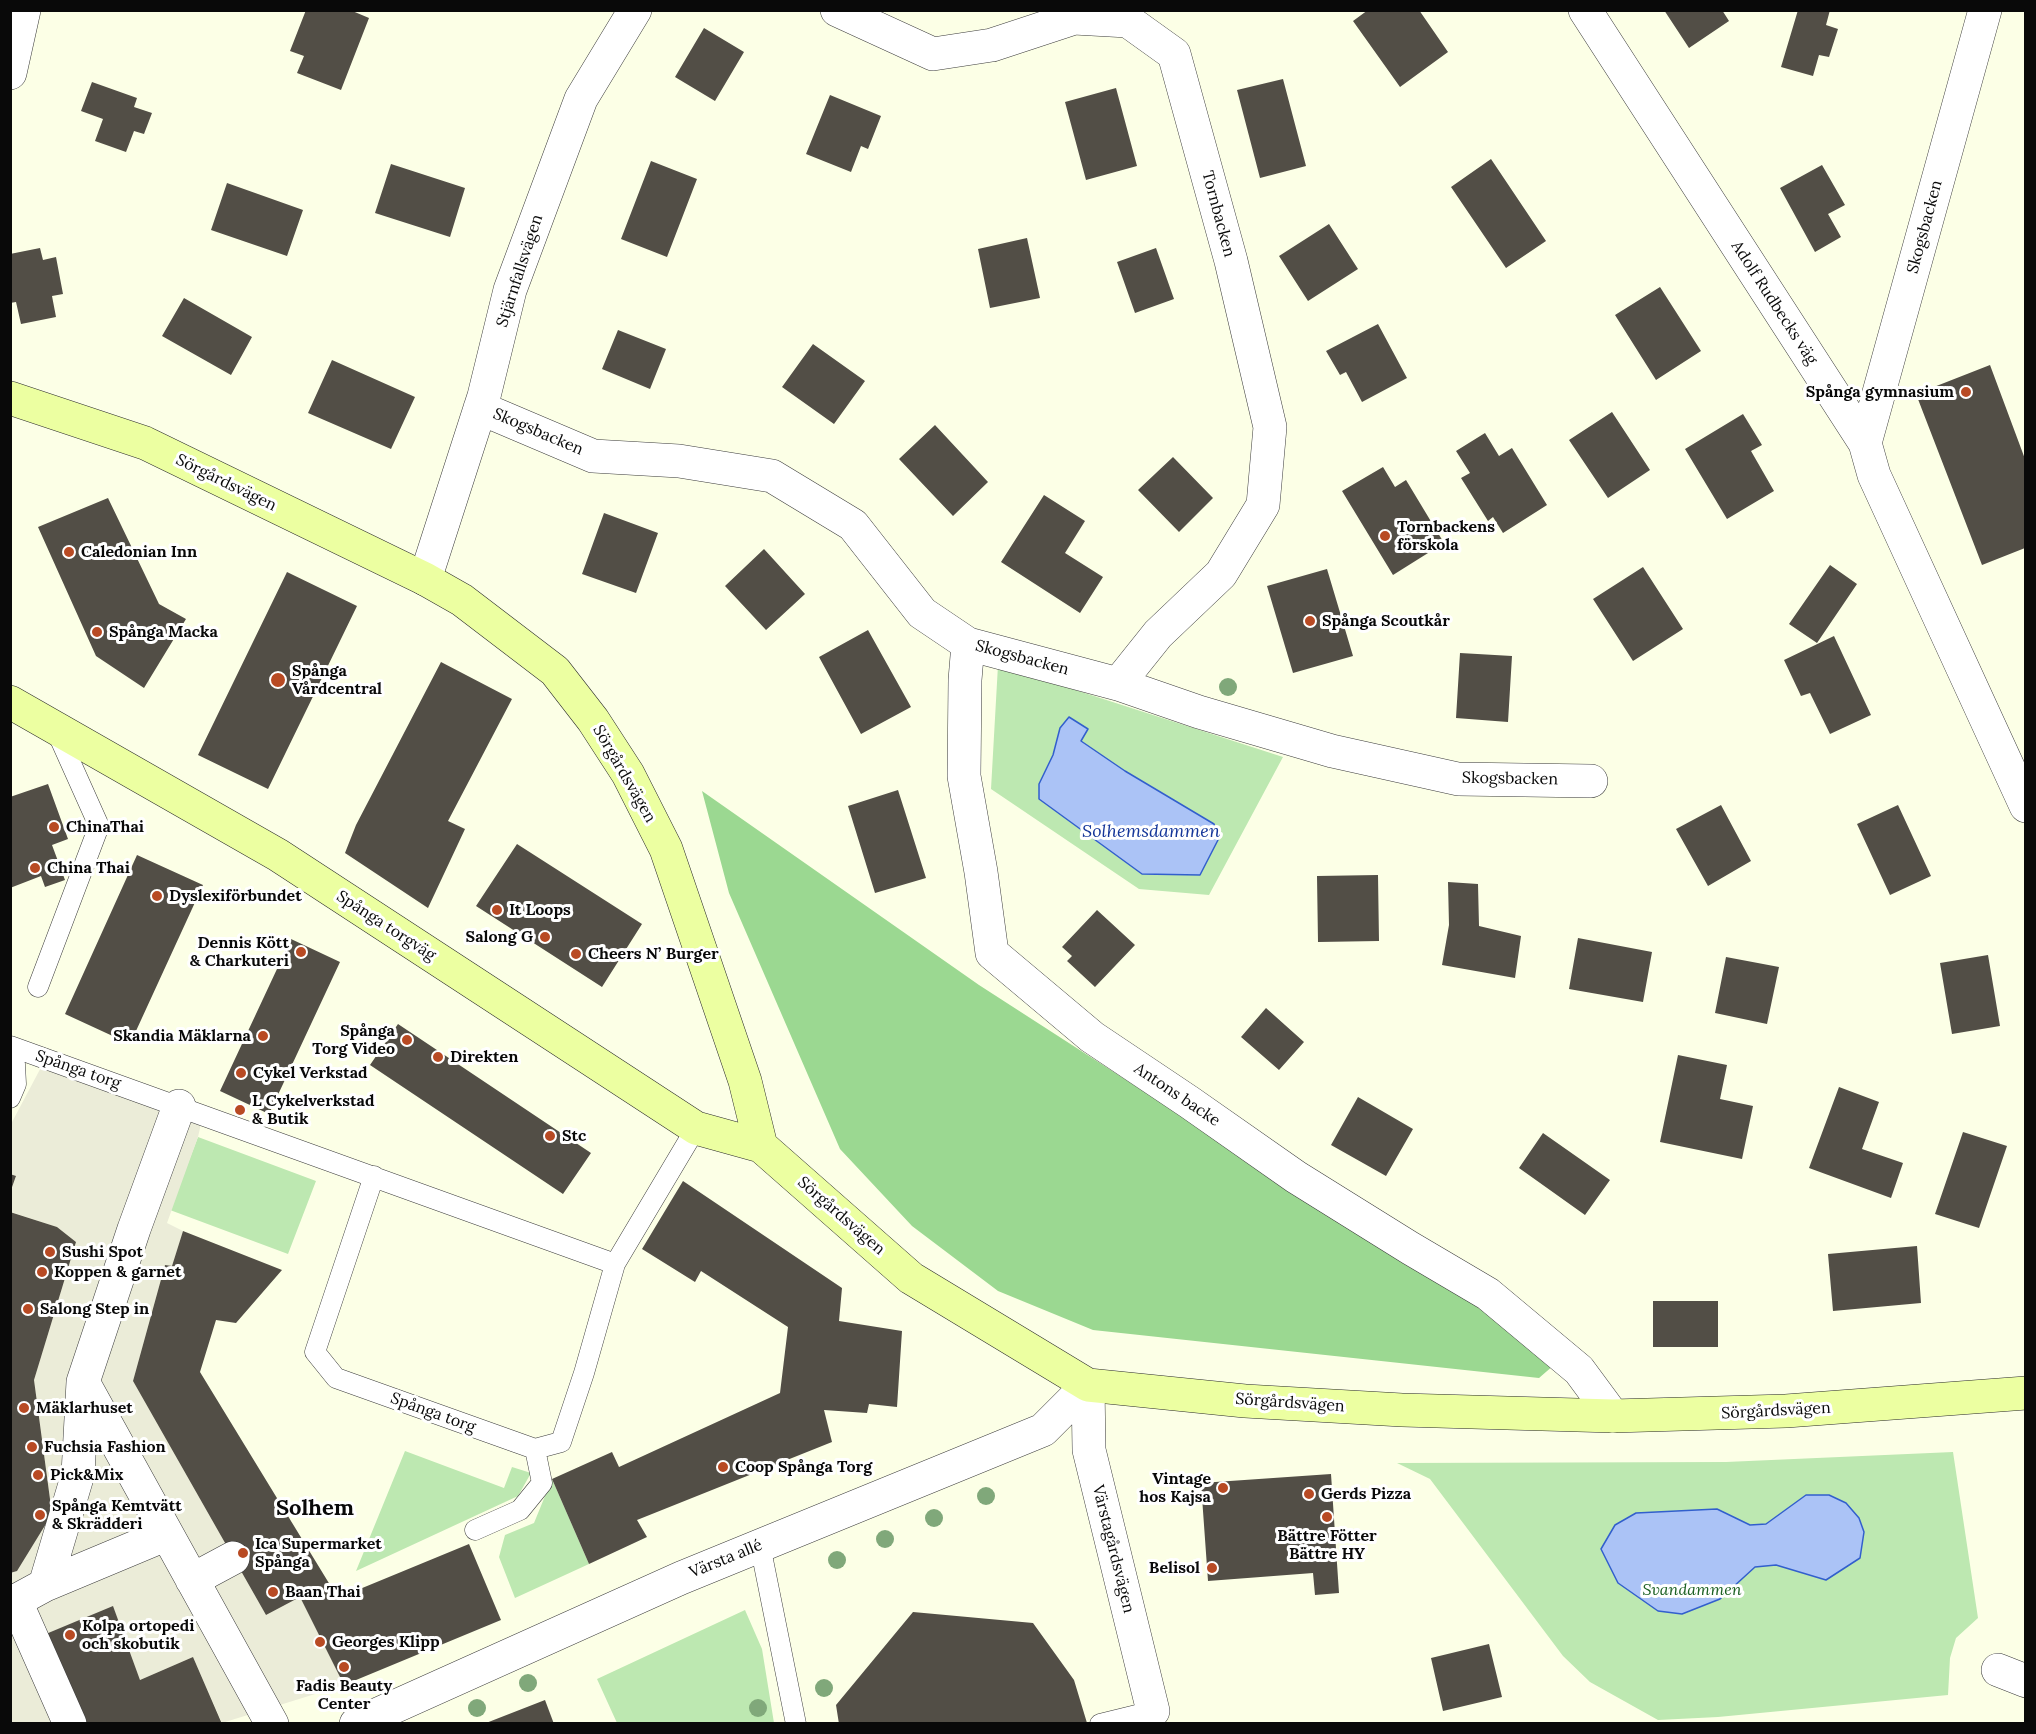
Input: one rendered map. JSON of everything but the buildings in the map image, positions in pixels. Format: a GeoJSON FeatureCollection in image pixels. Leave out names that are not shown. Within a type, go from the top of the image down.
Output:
{"type":"FeatureCollection","features":[{"type":"Feature","properties":{"kind":"street"},"geometry":{"type":"LineString","coordinates":[[10,73],[24,10]]}},
{"type":"Feature","properties":{"kind":"street","name":"Stjärnfallsvägen"},"geometry":{"type":"LineString","coordinates":[[425,579],[480,408],[510,290],[581,99],[635,10]]}},
{"type":"Feature","properties":{"kind":"street","name":"Tornbacken"},"geometry":{"type":"LineString","coordinates":[[837,10],[933,54],[992,45],[1074,18],[1128,21],[1174,54],[1231,261],[1270,427],[1263,505],[1221,574],[1158,634],[1118,684]]}},
{"type":"Feature","properties":{"kind":"street","name":"Adolf Rudbecks väg"},"geometry":{"type":"LineString","coordinates":[[1585,10],[1865,443],[1874,475],[2025,806]]}},
{"type":"Feature","properties":{"kind":"street","name":"Skogsbacken"},"geometry":{"type":"LineString","coordinates":[[1865,443],[1985,10]]}},
{"type":"Feature","properties":{"kind":"street","name":"Sörgårdsvägen"},"geometry":{"type":"LineString","coordinates":[[10,398],[145,443],[425,579],[462,600],[555,671],[593,720],[628,774],[666,849],[745,1081],[761,1146],[911,1278],[1088,1385],[1245,1401],[1402,1410],[1613,1416],[1786,1412],[2025,1393]]}},
{"type":"Feature","properties":{"kind":"street","name":"Skogsbacken"},"geometry":{"type":"LineString","coordinates":[[480,408],[593,456],[679,461],[772,476],[853,525],[922,613],[968,644],[1118,684],[1199,712],[1332,751],[1458,779],[1591,781]]}},
{"type":"Feature","properties":{"kind":"street","name":"Antons backe"},"geometry":{"type":"LineString","coordinates":[[968,644],[965,680],[964,776],[992,953],[1092,1037],[1296,1177],[1488,1294],[1579,1370],[1613,1416]]}},
{"type":"Feature","properties":{"kind":"street","name":"Spånga torgväg"},"geometry":{"type":"LineString","coordinates":[[10,702],[278,855],[696,1128],[761,1146]]}},
{"type":"Feature","properties":{"kind":"street"},"geometry":{"type":"LineString","coordinates":[[45,1585],[78,1474],[83,1382],[134,1229],[179,1106]]}},
{"type":"Feature","properties":{"kind":"street"},"geometry":{"type":"LineString","coordinates":[[83,1382],[272,1724]]}},
{"type":"Feature","properties":{"kind":"street","name":"Värsta allé"},"geometry":{"type":"LineString","coordinates":[[356,1724],[670,1582],[1043,1430],[1088,1385]]}},
{"type":"Feature","properties":{"kind":"street","name":"Värstagårdsvägen"},"geometry":{"type":"LineString","coordinates":[[1088,1385],[1089,1450],[1153,1711]]}},
{"type":"Feature","properties":{"kind":"street"},"geometry":{"type":"LineString","coordinates":[[70,1724],[13,1603],[45,1585],[167,1534]]}},
{"type":"Feature","properties":{"kind":"street"},"geometry":{"type":"LineString","coordinates":[[192,1580],[233,1558]]}},
{"type":"Feature","properties":{"kind":"lane"},"geometry":{"type":"LineString","coordinates":[[38,987],[99,826],[55,727]]}},
{"type":"Feature","properties":{"kind":"lane","name":"Spånga torg"},"geometry":{"type":"LineString","coordinates":[[10,1046],[615,1264]]}},
{"type":"Feature","properties":{"kind":"lane"},"geometry":{"type":"LineString","coordinates":[[10,1059],[15,1064],[16,1084],[10,1098]]}},
{"type":"Feature","properties":{"kind":"lane"},"geometry":{"type":"LineString","coordinates":[[475,1530],[520,1510],[542,1483],[535,1449],[561,1442],[584,1373],[615,1264],[696,1128]]}},
{"type":"Feature","properties":{"kind":"lane","name":"Spånga torg"},"geometry":{"type":"LineString","coordinates":[[374,1176],[315,1352],[336,1378],[535,1449]]}},
{"type":"Feature","properties":{"kind":"lane"},"geometry":{"type":"LineString","coordinates":[[760,1545],[796,1724]]}},
{"type":"Feature","properties":{"kind":"lane"},"geometry":{"type":"LineString","coordinates":[[1100,1724],[1153,1711]]}},
{"type":"Feature","properties":{"kind":"green space"},"geometry":{"type":"Polygon","coordinates":[[[998,665],[1283,757],[1209,895],[1139,889],[991,789],[998,665]]]}},
{"type":"Feature","properties":{"kind":"green space"},"geometry":{"type":"Polygon","coordinates":[[[702,791],[979,985],[1481,1309],[1554,1365],[1539,1378],[1093,1330],[998,1291],[912,1226],[840,1149],[729,893],[702,791]]]}},
{"type":"Feature","properties":{"kind":"green space"},"geometry":{"type":"Polygon","coordinates":[[[198,1137],[316,1181],[288,1254],[170,1210],[198,1137]]]}},
{"type":"Feature","properties":{"kind":"green space"},"geometry":{"type":"Polygon","coordinates":[[[405,1451],[504,1488],[512,1467],[531,1473],[518,1496],[356,1571],[405,1451]]]}},
{"type":"Feature","properties":{"kind":"green space","name":"Svandammen"},"geometry":{"type":"Polygon","coordinates":[[[1953,1452],[1978,1618],[1956,1638],[1950,1658],[1948,1695],[1718,1717],[1658,1720],[1590,1682],[1563,1656],[1430,1479],[1397,1463],[1726,1462],[1953,1452]]]}},
{"type":"Feature","properties":{"kind":"green space"},"geometry":{"type":"Polygon","coordinates":[[[552,1479],[589,1564],[515,1598],[499,1557],[505,1535],[534,1523],[552,1479]]]}},
{"type":"Feature","properties":{"kind":"green space"},"geometry":{"type":"Polygon","coordinates":[[[745,1610],[762,1649],[774,1723],[617,1723],[597,1679],[745,1610]]]}},
{"type":"Feature","properties":{"kind":"shaded area"},"geometry":{"type":"Polygon","coordinates":[[[46,1058],[203,1115],[198,1137],[167,1223],[183,1231],[172,1266],[165,1265],[133,1381],[266,1615],[300,1597],[344,1685],[222,1723],[193,1657],[140,1680],[113,1607],[41,1636],[74,1723],[11,1723],[11,1567],[52,1514],[34,1380],[76,1242],[57,1227],[11,1212],[11,1190],[16,1177],[11,1174],[11,1124],[46,1058]]]}},
{"type":"Feature","properties":{"kind":"water","name":"Solhemsdammen"},"geometry":{"type":"Polygon","coordinates":[[[1069,717],[1088,729],[1081,741],[1125,771],[1214,824],[1219,838],[1200,875],[1142,874],[1039,799],[1039,784],[1053,755],[1060,728],[1069,717]]]}},
{"type":"Feature","properties":{"kind":"water"},"geometry":{"type":"Polygon","coordinates":[[[1806,1495],[1829,1495],[1846,1503],[1859,1518],[1864,1532],[1860,1558],[1826,1580],[1776,1565],[1755,1567],[1720,1599],[1682,1614],[1658,1611],[1618,1583],[1601,1549],[1615,1525],[1636,1513],[1717,1509],[1750,1525],[1766,1524],[1806,1495]]]}},
{"type":"Feature","properties":{"kind":"place","name":"Spånga gymnasium"},"geometry":{"type":"Point","coordinates":[1966,392]}},
{"type":"Feature","properties":{"kind":"place","name":"Tornbackens förskola"},"geometry":{"type":"Point","coordinates":[1385,536]}},
{"type":"Feature","properties":{"kind":"place","name":"Caledonian Inn"},"geometry":{"type":"Point","coordinates":[69,552]}},
{"type":"Feature","properties":{"kind":"place","name":"Spånga Scoutkår"},"geometry":{"type":"Point","coordinates":[1310,621]}},
{"type":"Feature","properties":{"kind":"place","name":"Spånga Macka"},"geometry":{"type":"Point","coordinates":[97,632]}},
{"type":"Feature","properties":{"kind":"place","name":"Spånga Vårdcentral"},"geometry":{"type":"Point","coordinates":[278,680]}},
{"type":"Feature","properties":{"kind":"place","name":"ChinaThai"},"geometry":{"type":"Point","coordinates":[54,827]}},
{"type":"Feature","properties":{"kind":"place","name":"China Thai"},"geometry":{"type":"Point","coordinates":[35,868]}},
{"type":"Feature","properties":{"kind":"place","name":"Dyslexiförbundet"},"geometry":{"type":"Point","coordinates":[157,896]}},
{"type":"Feature","properties":{"kind":"place","name":"It Loops"},"geometry":{"type":"Point","coordinates":[497,910]}},
{"type":"Feature","properties":{"kind":"place","name":"Salong G"},"geometry":{"type":"Point","coordinates":[545,937]}},
{"type":"Feature","properties":{"kind":"place","name":"Dennis Kött & Charkuteri"},"geometry":{"type":"Point","coordinates":[301,952]}},
{"type":"Feature","properties":{"kind":"place","name":"Cheers N’ Burger"},"geometry":{"type":"Point","coordinates":[576,954]}},
{"type":"Feature","properties":{"kind":"place","name":"Skandia Mäklarna"},"geometry":{"type":"Point","coordinates":[263,1036]}},
{"type":"Feature","properties":{"kind":"place","name":"Spånga Torg Video"},"geometry":{"type":"Point","coordinates":[407,1040]}},
{"type":"Feature","properties":{"kind":"place","name":"Direkten"},"geometry":{"type":"Point","coordinates":[438,1057]}},
{"type":"Feature","properties":{"kind":"place","name":"Cykel Verkstad"},"geometry":{"type":"Point","coordinates":[241,1073]}},
{"type":"Feature","properties":{"kind":"place","name":"L Cykelverkstad & Butik"},"geometry":{"type":"Point","coordinates":[240,1110]}},
{"type":"Feature","properties":{"kind":"place","name":"Stc"},"geometry":{"type":"Point","coordinates":[550,1136]}},
{"type":"Feature","properties":{"kind":"place","name":"Sushi Spot"},"geometry":{"type":"Point","coordinates":[50,1252]}},
{"type":"Feature","properties":{"kind":"place","name":"Koppen & garnet"},"geometry":{"type":"Point","coordinates":[42,1272]}},
{"type":"Feature","properties":{"kind":"place","name":"Salong Step in"},"geometry":{"type":"Point","coordinates":[28,1309]}},
{"type":"Feature","properties":{"kind":"place","name":"Mäklarhuset"},"geometry":{"type":"Point","coordinates":[24,1408]}},
{"type":"Feature","properties":{"kind":"place","name":"Fuchsia Fashion"},"geometry":{"type":"Point","coordinates":[32,1447]}},
{"type":"Feature","properties":{"kind":"place","name":"Coop Spånga Torg"},"geometry":{"type":"Point","coordinates":[723,1467]}},
{"type":"Feature","properties":{"kind":"place","name":"Pick&Mix"},"geometry":{"type":"Point","coordinates":[38,1475]}},
{"type":"Feature","properties":{"kind":"place","name":"Vintage hos Kajsa"},"geometry":{"type":"Point","coordinates":[1223,1488]}},
{"type":"Feature","properties":{"kind":"place","name":"Gerds Pizza"},"geometry":{"type":"Point","coordinates":[1309,1494]}},
{"type":"Feature","properties":{"kind":"place","name":"Spånga Kemtvätt & Skrädderi"},"geometry":{"type":"Point","coordinates":[40,1515]}},
{"type":"Feature","properties":{"kind":"place","name":"Bättre Fötter Bättre HY"},"geometry":{"type":"Point","coordinates":[1327,1517]}},
{"type":"Feature","properties":{"kind":"place","name":"Ica Supermarket Spånga"},"geometry":{"type":"Point","coordinates":[243,1553]}},
{"type":"Feature","properties":{"kind":"place","name":"Belisol"},"geometry":{"type":"Point","coordinates":[1212,1568]}},
{"type":"Feature","properties":{"kind":"place","name":"Baan Thai"},"geometry":{"type":"Point","coordinates":[273,1592]}},
{"type":"Feature","properties":{"kind":"place","name":"Kolpa ortopedi och skobutik"},"geometry":{"type":"Point","coordinates":[70,1635]}},
{"type":"Feature","properties":{"kind":"place","name":"Georges Klipp"},"geometry":{"type":"Point","coordinates":[320,1642]}},
{"type":"Feature","properties":{"kind":"place","name":"Fadis Beauty Center"},"geometry":{"type":"Point","coordinates":[344,1667]}},
{"type":"Feature","properties":{"kind":"district","name":"Solhem"},"geometry":{"type":"Point","coordinates":[315,1509]}}]}
